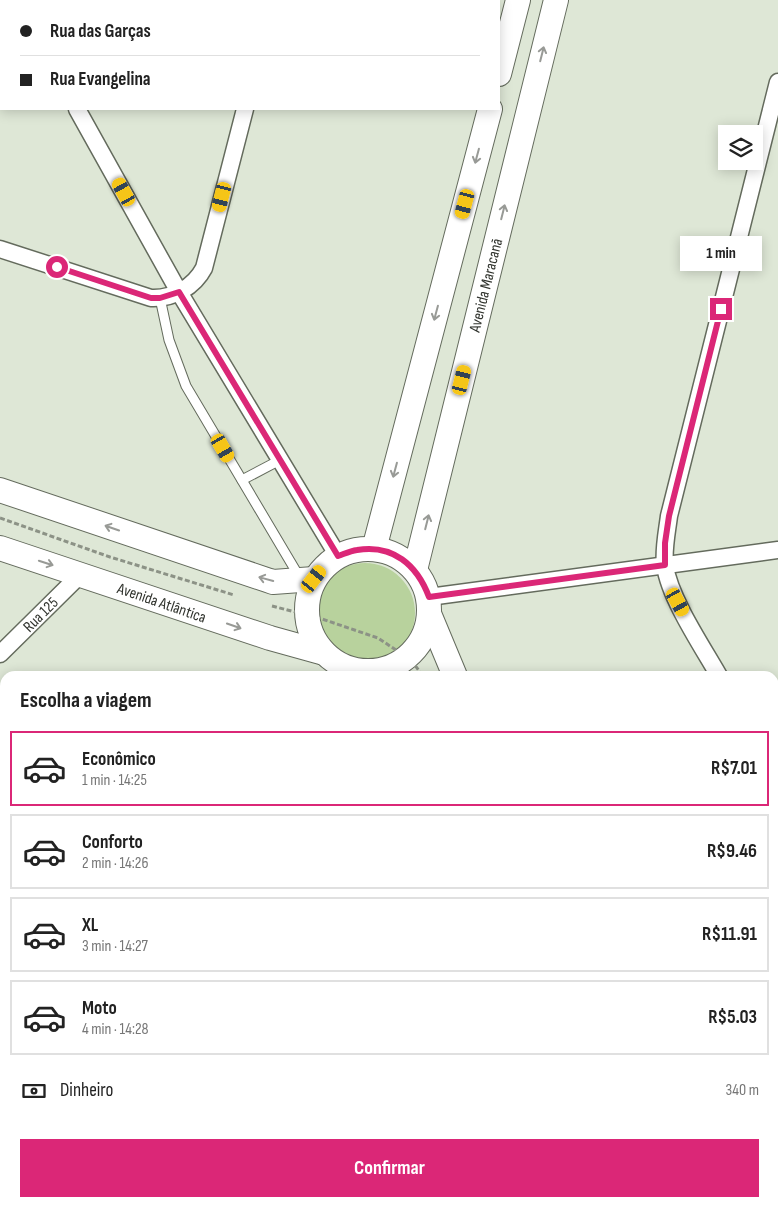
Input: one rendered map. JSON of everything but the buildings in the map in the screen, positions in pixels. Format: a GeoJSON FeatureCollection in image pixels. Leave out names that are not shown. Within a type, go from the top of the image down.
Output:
{"type":"FeatureCollection","features":[{"type":"Feature","properties":{"kind":"main road"},"geometry":{"type":"LineString","coordinates":[[500,70],[518,0]]}},
{"type":"Feature","properties":{"kind":"main road","name":"Avenida Maracanã"},"geometry":{"type":"LineString","coordinates":[[415,570],[556,0]]}},
{"type":"Feature","properties":{"kind":"main road"},"geometry":{"type":"LineString","coordinates":[[374,549],[490,110]]}},
{"type":"Feature","properties":{"kind":"main road"},"geometry":{"type":"LineString","coordinates":[[0,490],[272,582],[308,580],[338,556],[356,550],[374,549],[389,552],[403,559],[415,570],[424,583],[429,607],[453,671]]}},
{"type":"Feature","properties":{"kind":"main road","name":"Avenida Atlântica"},"geometry":{"type":"LineString","coordinates":[[0,548],[270,638],[324,653]]}},
{"type":"Feature","properties":{"kind":"main road"},"geometry":{"type":"LineString","coordinates":[[308,580],[307,615],[312,637],[324,653],[349,671]]}},
{"type":"Feature","properties":{"kind":"main road"},"geometry":{"type":"LineString","coordinates":[[376,671],[397,668],[416,649],[425,633],[429,607]]}},
{"type":"Feature","properties":{"kind":"street"},"geometry":{"type":"LineString","coordinates":[[716,671],[671,590],[665,565],[665,543],[669,516],[778,82]]}},
{"type":"Feature","properties":{"kind":"street"},"geometry":{"type":"LineString","coordinates":[[79,110],[179,292],[338,556]]}},
{"type":"Feature","properties":{"kind":"street"},"geometry":{"type":"LineString","coordinates":[[0,249],[151,298],[160,298],[179,292],[199,277],[204,268],[244,110]]}},
{"type":"Feature","properties":{"kind":"street"},"geometry":{"type":"LineString","coordinates":[[429,607],[665,565],[778,550]]}},
{"type":"Feature","properties":{"kind":"street","name":"Rua 125"},"geometry":{"type":"LineString","coordinates":[[0,654],[80,575]]}},
{"type":"Feature","properties":{"kind":"lane"},"geometry":{"type":"LineString","coordinates":[[160,298],[168,340],[186,386],[242,480],[308,580]]}},
{"type":"Feature","properties":{"kind":"lane"},"geometry":{"type":"LineString","coordinates":[[242,480],[280,460]]}},
{"type":"Feature","properties":{"kind":"path"},"geometry":{"type":"LineString","coordinates":[[0,518],[110,557],[240,597]]}},
{"type":"Feature","properties":{"kind":"path"},"geometry":{"type":"LineString","coordinates":[[267,580],[259,602],[378,638],[397,668],[411,660],[419,671]]}},
{"type":"Feature","properties":{"kind":"green space"},"geometry":{"type":"Polygon","coordinates":[[[365,563],[384,566],[401,577],[412,594],[415,613],[412,632],[401,649],[384,660],[365,663],[346,660],[329,649],[318,632],[315,613],[318,594],[329,577],[346,566],[365,563]]]}},
{"type":"Feature","properties":{"kind":"route"},"geometry":{"type":"LineString","coordinates":[[57,267],[151,298],[170,296],[179,292],[338,556],[356,550],[374,549],[389,552],[403,559],[415,570],[424,583],[429,597],[665,565],[665,543],[669,516],[721,309]]}}]}
